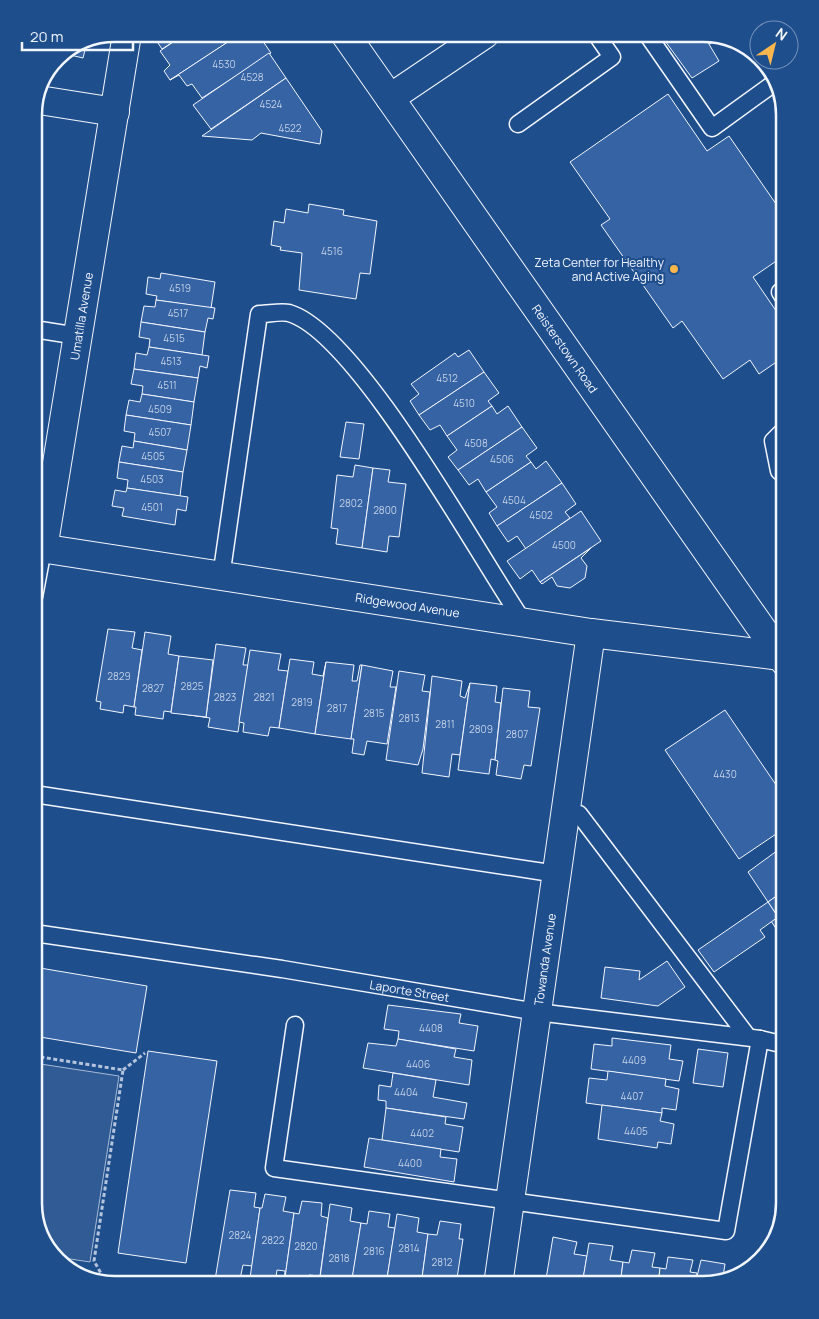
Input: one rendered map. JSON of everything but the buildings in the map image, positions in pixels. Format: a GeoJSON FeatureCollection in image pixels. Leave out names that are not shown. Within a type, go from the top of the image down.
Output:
{"type":"FeatureCollection","features":[{"type":"Feature","properties":{"kind":"street","name":"Umatilla Avenue"},"geometry":{"type":"LineString","coordinates":[[43,528],[78,336],[126,42]]}},
{"type":"Feature","properties":{"kind":"street","name":"Reisterstown Road"},"geometry":{"type":"LineString","coordinates":[[351,42],[776,649]]}},
{"type":"Feature","properties":{"kind":"street"},"geometry":{"type":"LineString","coordinates":[[390,98],[472,43]]}},
{"type":"Feature","properties":{"kind":"street"},"geometry":{"type":"LineString","coordinates":[[44,101],[115,112]]}},
{"type":"Feature","properties":{"kind":"street","name":"Ridgewood Avenue"},"geometry":{"type":"LineString","coordinates":[[43,549],[525,624],[776,658]]}},
{"type":"Feature","properties":{"kind":"street","name":"Towanda Avenue"},"geometry":{"type":"LineString","coordinates":[[499,1276],[591,633]]}},
{"type":"Feature","properties":{"kind":"lane"},"geometry":{"type":"LineString","coordinates":[[518,124],[612,57],[602,43]]}},
{"type":"Feature","properties":{"kind":"lane"},"geometry":{"type":"LineString","coordinates":[[653,43],[712,128],[770,86]]}},
{"type":"Feature","properties":{"kind":"lane"},"geometry":{"type":"LineString","coordinates":[[221,577],[259,314],[288,313],[304,321],[326,337],[345,356],[412,447],[525,624]]}},
{"type":"Feature","properties":{"kind":"lane"},"geometry":{"type":"LineString","coordinates":[[43,330],[78,336]]}},
{"type":"Feature","properties":{"kind":"lane"},"geometry":{"type":"LineString","coordinates":[[776,438],[773,441],[776,456]]}},
{"type":"Feature","properties":{"kind":"lane"},"geometry":{"type":"LineString","coordinates":[[42,795],[557,874]]}},
{"type":"Feature","properties":{"kind":"lane"},"geometry":{"type":"LineString","coordinates":[[296,1025],[274,1168],[726,1231],[754,1038],[579,814]]}},
{"type":"Feature","properties":{"kind":"lane","name":"Laporte Street"},"geometry":{"type":"LineString","coordinates":[[42,934],[282,969],[537,1012],[754,1038],[776,1043]]}},
{"type":"Feature","properties":{"kind":"path"},"geometry":{"type":"LineString","coordinates":[[102,1275],[94,1261],[123,1070],[145,1053]]}},
{"type":"Feature","properties":{"kind":"path"},"geometry":{"type":"LineString","coordinates":[[42,1057],[123,1070]]}},
{"type":"Feature","properties":{"kind":"shaded area"},"geometry":{"type":"Polygon","coordinates":[[[42,1064],[119,1076],[90,1262],[69,1259],[55,1244],[46,1227],[42,1203],[42,1064]]]}},
{"type":"Feature","properties":{"kind":"place","name":"Zeta Center for Healthy and Active Aging"},"geometry":{"type":"Point","coordinates":[674,269]}}]}
